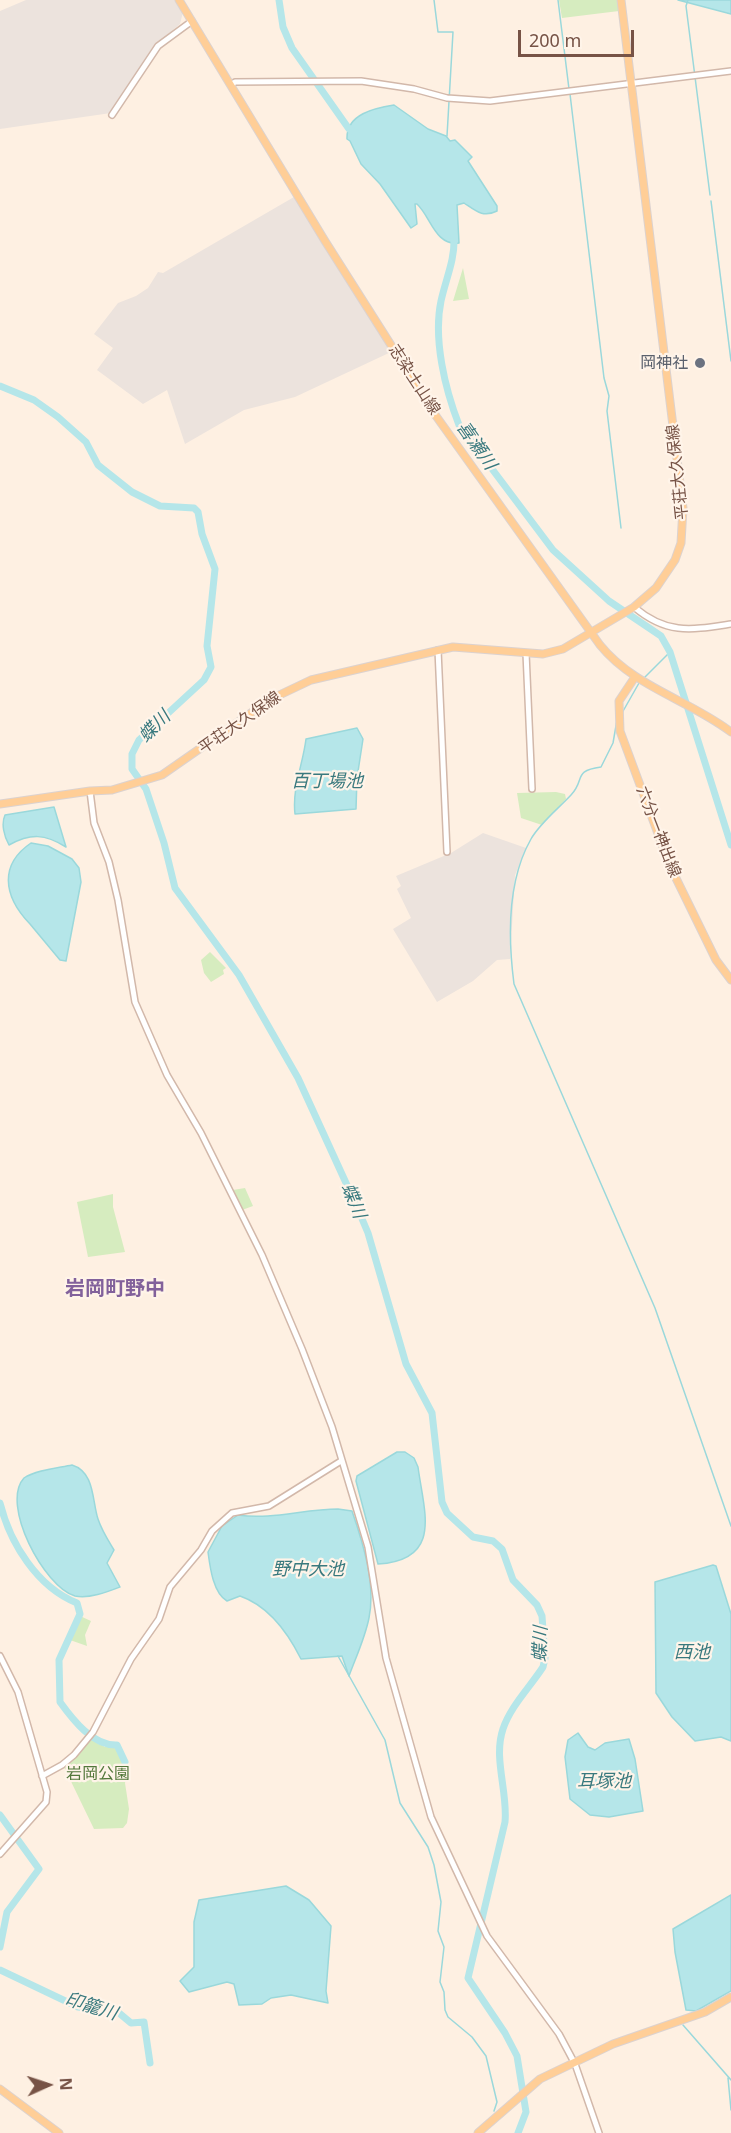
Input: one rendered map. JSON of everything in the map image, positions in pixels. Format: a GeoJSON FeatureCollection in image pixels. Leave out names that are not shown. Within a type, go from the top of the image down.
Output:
{"type":"FeatureCollection","features":[{"type":"Feature","properties":{"kind":"main road","name":"志染土山線"},"geometry":{"type":"LineString","coordinates":[[179,0],[436,416],[591,632],[608,654],[635,677],[689,705],[731,732]]}},
{"type":"Feature","properties":{"kind":"main road","name":"平荘大久保線"},"geometry":{"type":"LineString","coordinates":[[0,804],[112,790],[144,782],[176,767],[286,690],[311,680],[438,650],[468,646],[526,653],[552,652],[632,608],[666,576],[681,543],[683,521],[621,0]]}},
{"type":"Feature","properties":{"kind":"main road","name":"六分一神出線"},"geometry":{"type":"LineString","coordinates":[[635,677],[619,701],[620,731],[670,866],[716,960],[731,980]]}},
{"type":"Feature","properties":{"kind":"main road"},"geometry":{"type":"LineString","coordinates":[[478,2133],[540,2079],[613,2044],[705,2013],[731,1997]]}},
{"type":"Feature","properties":{"kind":"main road"},"geometry":{"type":"LineString","coordinates":[[0,2089],[59,2133]]}},
{"type":"Feature","properties":{"kind":"street"},"geometry":{"type":"LineString","coordinates":[[112,115],[158,46],[192,21]]}},
{"type":"Feature","properties":{"kind":"street"},"geometry":{"type":"LineString","coordinates":[[231,85],[235,82],[306,80],[378,82],[447,98],[475,101],[731,71]]}},
{"type":"Feature","properties":{"kind":"street"},"geometry":{"type":"LineString","coordinates":[[632,608],[659,625],[677,629],[731,624]]}},
{"type":"Feature","properties":{"kind":"street"},"geometry":{"type":"LineString","coordinates":[[438,650],[447,852]]}},
{"type":"Feature","properties":{"kind":"street"},"geometry":{"type":"LineString","coordinates":[[526,653],[532,789]]}},
{"type":"Feature","properties":{"kind":"street"},"geometry":{"type":"LineString","coordinates":[[90,791],[94,823],[109,862],[118,900],[135,1002],[167,1076],[201,1133],[262,1255],[311,1371],[341,1461],[368,1547],[386,1658],[431,1817],[487,1936],[558,2034],[575,2064],[599,2133]]}},
{"type":"Feature","properties":{"kind":"street"},"geometry":{"type":"LineString","coordinates":[[42,1776],[68,1760],[93,1732],[131,1659],[159,1619],[170,1587],[201,1550],[212,1531],[232,1513],[269,1506],[341,1461]]}},
{"type":"Feature","properties":{"kind":"street"},"geometry":{"type":"LineString","coordinates":[[0,1656],[18,1692],[47,1792],[46,1802],[0,1854]]}},
{"type":"Feature","properties":{"kind":"shaded area"},"geometry":{"type":"Polygon","coordinates":[[[26,0],[176,0],[183,12],[180,24],[152,48],[111,113],[0,129],[0,11],[26,0]]]}},
{"type":"Feature","properties":{"kind":"shaded area"},"geometry":{"type":"Polygon","coordinates":[[[294,197],[391,352],[295,397],[244,410],[185,444],[167,390],[143,404],[97,370],[113,348],[94,334],[118,303],[148,288],[158,272],[163,273],[294,197]]]}},
{"type":"Feature","properties":{"kind":"shaded area"},"geometry":{"type":"Polygon","coordinates":[[[483,833],[526,848],[515,875],[510,959],[497,960],[473,981],[437,1002],[393,929],[411,918],[397,889],[401,886],[396,876],[451,853],[483,833]]]}},
{"type":"Feature","properties":{"kind":"green space"},"geometry":{"type":"Polygon","coordinates":[[[559,0],[618,0],[619,11],[562,18],[559,0]]]}},
{"type":"Feature","properties":{"kind":"green space"},"geometry":{"type":"Polygon","coordinates":[[[463,268],[469,299],[453,301],[463,268]]]}},
{"type":"Feature","properties":{"kind":"green space"},"geometry":{"type":"Polygon","coordinates":[[[556,792],[565,794],[566,799],[542,825],[521,818],[517,793],[556,792]]]}},
{"type":"Feature","properties":{"kind":"green space"},"geometry":{"type":"Polygon","coordinates":[[[210,952],[226,968],[223,970],[224,974],[211,982],[204,973],[201,960],[210,952]]]}},
{"type":"Feature","properties":{"kind":"green space"},"geometry":{"type":"Polygon","coordinates":[[[245,1188],[253,1206],[242,1210],[233,1190],[245,1188]]]}},
{"type":"Feature","properties":{"kind":"green space"},"geometry":{"type":"Polygon","coordinates":[[[113,1194],[113,1207],[125,1252],[88,1257],[77,1202],[113,1194]]]}},
{"type":"Feature","properties":{"kind":"green space"},"geometry":{"type":"Polygon","coordinates":[[[80,1616],[91,1621],[85,1635],[87,1646],[70,1640],[80,1616]]]}},
{"type":"Feature","properties":{"kind":"green space","name":"岩岡公園"},"geometry":{"type":"Polygon","coordinates":[[[91,1738],[105,1747],[116,1747],[127,1773],[125,1783],[129,1809],[127,1823],[123,1828],[94,1829],[64,1767],[91,1738]]]}},
{"type":"Feature","properties":{"kind":"water"},"geometry":{"type":"Polygon","coordinates":[[[678,0],[731,0],[731,14],[678,0]]]}},
{"type":"Feature","properties":{"kind":"water"},"geometry":{"type":"Polygon","coordinates":[[[394,105],[428,129],[446,136],[450,141],[455,140],[472,157],[468,161],[497,206],[497,211],[488,214],[480,213],[464,203],[457,205],[459,243],[444,240],[434,230],[417,204],[415,204],[417,224],[411,228],[380,184],[361,164],[347,139],[348,130],[356,118],[371,110],[394,105]]]}},
{"type":"Feature","properties":{"kind":"water","name":"百丁場池"},"geometry":{"type":"Polygon","coordinates":[[[357,728],[363,739],[357,778],[356,809],[295,814],[296,785],[306,739],[357,728]]]}},
{"type":"Feature","properties":{"kind":"water"},"geometry":{"type":"Polygon","coordinates":[[[54,807],[66,847],[45,837],[24,838],[9,845],[4,830],[5,815],[54,807]]]}},
{"type":"Feature","properties":{"kind":"water"},"geometry":{"type":"Polygon","coordinates":[[[31,843],[48,846],[72,859],[79,868],[81,882],[66,961],[60,960],[21,913],[10,891],[8,880],[14,860],[31,843]]]}},
{"type":"Feature","properties":{"kind":"water"},"geometry":{"type":"Polygon","coordinates":[[[397,1452],[405,1452],[414,1458],[418,1467],[425,1531],[421,1543],[413,1553],[399,1561],[378,1564],[356,1481],[357,1476],[397,1452]]]}},
{"type":"Feature","properties":{"kind":"water"},"geometry":{"type":"Polygon","coordinates":[[[72,1465],[85,1474],[89,1480],[98,1519],[114,1550],[107,1563],[120,1587],[86,1597],[75,1596],[63,1589],[39,1562],[21,1524],[17,1506],[18,1490],[24,1478],[41,1471],[72,1465]]]}},
{"type":"Feature","properties":{"kind":"water","name":"野中大池"},"geometry":{"type":"Polygon","coordinates":[[[338,1509],[352,1511],[364,1550],[371,1591],[369,1618],[349,1676],[342,1656],[301,1659],[284,1630],[269,1613],[240,1596],[227,1601],[222,1597],[213,1579],[208,1552],[222,1526],[238,1515],[263,1516],[338,1509]]]}},
{"type":"Feature","properties":{"kind":"water","name":"西池"},"geometry":{"type":"Polygon","coordinates":[[[716,1566],[731,1614],[731,1741],[721,1737],[695,1741],[672,1717],[656,1693],[655,1582],[716,1566]]]}},
{"type":"Feature","properties":{"kind":"water","name":"耳塚池"},"geometry":{"type":"Polygon","coordinates":[[[578,1733],[588,1747],[595,1750],[605,1743],[629,1739],[635,1759],[643,1811],[609,1817],[590,1815],[570,1799],[565,1757],[568,1740],[578,1733]]]}},
{"type":"Feature","properties":{"kind":"water"},"geometry":{"type":"Polygon","coordinates":[[[286,1886],[309,1900],[331,1926],[326,1991],[328,2003],[291,1995],[271,1998],[262,2004],[239,2005],[234,1984],[227,1982],[189,1992],[180,1981],[194,1967],[194,1922],[199,1900],[286,1886]]]}},
{"type":"Feature","properties":{"kind":"water"},"geometry":{"type":"Polygon","coordinates":[[[731,1895],[731,1991],[696,2011],[686,2010],[673,1929],[731,1895]]]}},
{"type":"Feature","properties":{"kind":"waterway","name":"喜瀬川"},"geometry":{"type":"LineString","coordinates":[[279,0],[283,27],[292,48],[349,129],[356,133]]}},
{"type":"Feature","properties":{"kind":"waterway"},"geometry":{"type":"LineString","coordinates":[[434,0],[438,32],[453,32],[447,136]]}},
{"type":"Feature","properties":{"kind":"waterway"},"geometry":{"type":"LineString","coordinates":[[558,0],[569,89]]}},
{"type":"Feature","properties":{"kind":"waterway"},"geometry":{"type":"LineString","coordinates":[[688,0],[686,6],[710,195]]}},
{"type":"Feature","properties":{"kind":"waterway"},"geometry":{"type":"LineString","coordinates":[[570,94],[604,378],[609,396],[607,411],[621,528]]}},
{"type":"Feature","properties":{"kind":"waterway"},"geometry":{"type":"LineString","coordinates":[[711,201],[731,361]]}},
{"type":"Feature","properties":{"kind":"waterway","name":"喜瀬川"},"geometry":{"type":"LineString","coordinates":[[454,237],[452,261],[441,301],[438,331],[445,380],[459,425],[553,550],[609,601],[661,636],[670,652],[731,845]]}},
{"type":"Feature","properties":{"kind":"waterway","name":"蝶川"},"geometry":{"type":"LineString","coordinates":[[0,386],[34,400],[58,417],[86,442],[98,465],[132,492],[160,506],[194,508],[198,512],[202,534],[215,569],[207,646],[211,667],[204,680],[139,740],[132,754],[132,769],[146,789],[164,843],[175,888],[239,975],[298,1078],[357,1207],[368,1233],[406,1364],[432,1413],[442,1502],[447,1513],[473,1537],[493,1541],[502,1549],[513,1580],[537,1605],[542,1616],[545,1658],[543,1667],[510,1713],[500,1740],[505,1822],[468,1978],[505,2033],[517,2056],[526,2112],[518,2133]]}},
{"type":"Feature","properties":{"kind":"waterway"},"geometry":{"type":"LineString","coordinates":[[645,677],[670,652]]}},
{"type":"Feature","properties":{"kind":"waterway"},"geometry":{"type":"LineString","coordinates":[[622,713],[639,683]]}},
{"type":"Feature","properties":{"kind":"waterway"},"geometry":{"type":"LineString","coordinates":[[617,720],[613,743],[601,767],[583,773],[571,795],[535,833],[523,855],[513,891],[511,910],[514,984],[655,1308],[731,1526]]}},
{"type":"Feature","properties":{"kind":"waterway"},"geometry":{"type":"LineString","coordinates":[[0,1503],[11,1533],[27,1562],[50,1586],[77,1603],[80,1614],[59,1660],[60,1702],[84,1731],[100,1741],[117,1745],[125,1762]]}},
{"type":"Feature","properties":{"kind":"waterway"},"geometry":{"type":"LineString","coordinates":[[338,1656],[385,1740],[400,1803],[428,1847],[441,1902],[438,1931],[444,1947],[440,1982],[444,1992],[445,2010],[448,2017],[472,2037],[486,2056],[497,2102],[494,2111]]}},
{"type":"Feature","properties":{"kind":"waterway","name":"印籠川"},"geometry":{"type":"LineString","coordinates":[[0,1815],[39,1869],[7,1912],[0,1947]]}},
{"type":"Feature","properties":{"kind":"waterway","name":"印籠川"},"geometry":{"type":"LineString","coordinates":[[0,1970],[78,2007],[119,2013],[131,2023],[144,2022],[150,2063]]}},
{"type":"Feature","properties":{"kind":"waterway"},"geometry":{"type":"LineString","coordinates":[[683,2025],[731,2080]]}},
{"type":"Feature","properties":{"kind":"waterway"},"geometry":{"type":"LineString","coordinates":[[728,2078],[731,2110]]}},
{"type":"Feature","properties":{"kind":"place","name":"岡神社"},"geometry":{"type":"Point","coordinates":[700,363]}},
{"type":"Feature","properties":{"kind":"district","name":"岩岡町野中"},"geometry":{"type":"Point","coordinates":[115,1289]}}]}
